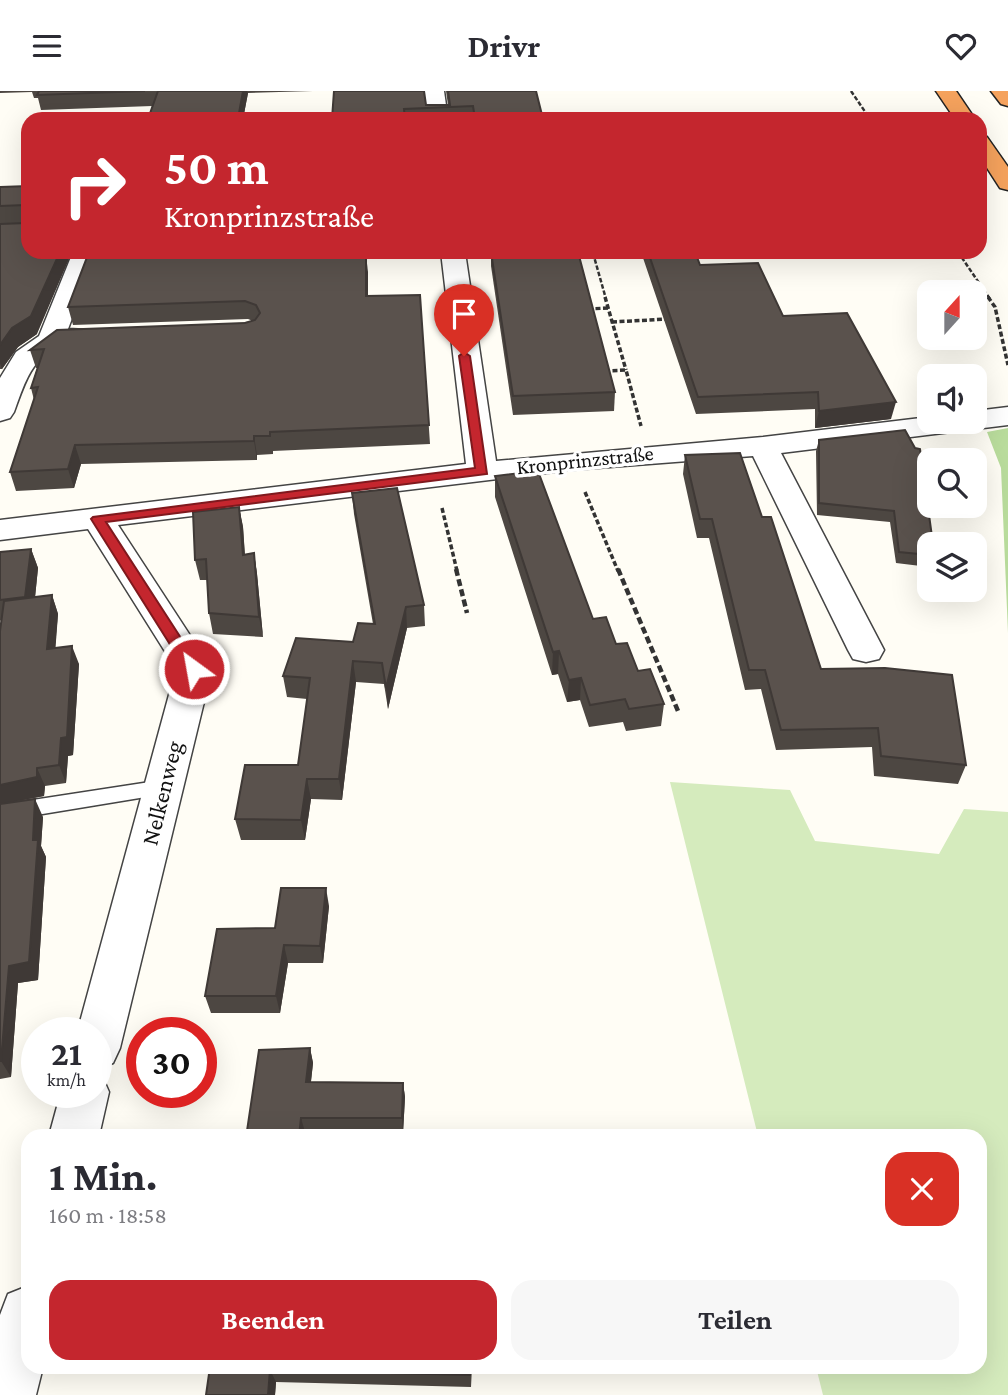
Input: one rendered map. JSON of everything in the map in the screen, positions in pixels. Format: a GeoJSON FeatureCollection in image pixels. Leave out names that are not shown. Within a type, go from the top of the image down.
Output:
{"type":"FeatureCollection","features":[{"type":"Feature","properties":{"kind":"highway"},"geometry":{"type":"LineString","coordinates":[[946,91],[960,112]]}},
{"type":"Feature","properties":{"kind":"highway"},"geometry":{"type":"LineString","coordinates":[[1001,91],[1008,100]]}},
{"type":"Feature","properties":{"kind":"highway"},"geometry":{"type":"LineString","coordinates":[[987,152],[1008,183]]}},
{"type":"Feature","properties":{"kind":"street"},"geometry":{"type":"LineString","coordinates":[[434,91],[437,112]]}},
{"type":"Feature","properties":{"kind":"street"},"geometry":{"type":"LineString","coordinates":[[51,340],[82,259]]}},
{"type":"Feature","properties":{"kind":"street"},"geometry":{"type":"LineString","coordinates":[[454,259],[482,471]]}},
{"type":"Feature","properties":{"kind":"street"},"geometry":{"type":"LineString","coordinates":[[0,412],[18,366],[37,347],[51,340],[109,335]]}},
{"type":"Feature","properties":{"kind":"street"},"geometry":{"type":"LineString","coordinates":[[987,419],[1008,416]]}},
{"type":"Feature","properties":{"kind":"street","name":"Kronprinzstraße"},"geometry":{"type":"LineString","coordinates":[[0,530],[434,476],[652,453],[763,446],[917,428]]}},
{"type":"Feature","properties":{"kind":"street"},"geometry":{"type":"LineString","coordinates":[[763,446],[866,650]]}},
{"type":"Feature","properties":{"kind":"street","name":"Nelkenweg"},"geometry":{"type":"LineString","coordinates":[[97,519],[194,669],[104,1017]]}},
{"type":"Feature","properties":{"kind":"street"},"geometry":{"type":"LineString","coordinates":[[76,1129],[81,1108]]}},
{"type":"Feature","properties":{"kind":"street"},"geometry":{"type":"LineString","coordinates":[[7,1395],[21,1341]]}},
{"type":"Feature","properties":{"kind":"lane"},"geometry":{"type":"LineString","coordinates":[[0,813],[163,787]]}},
{"type":"Feature","properties":{"kind":"path"},"geometry":{"type":"LineString","coordinates":[[851,91],[865,112]]}},
{"type":"Feature","properties":{"kind":"path"},"geometry":{"type":"LineString","coordinates":[[595,259],[644,435],[652,453]]}},
{"type":"Feature","properties":{"kind":"path"},"geometry":{"type":"LineString","coordinates":[[963,259],[995,307],[1008,365]]}},
{"type":"Feature","properties":{"kind":"path"},"geometry":{"type":"LineString","coordinates":[[581,309],[608,308]]}},
{"type":"Feature","properties":{"kind":"path"},"geometry":{"type":"LineString","coordinates":[[611,321],[678,319]]}},
{"type":"Feature","properties":{"kind":"path"},"geometry":{"type":"LineString","coordinates":[[600,371],[626,370]]}},
{"type":"Feature","properties":{"kind":"path"},"geometry":{"type":"LineString","coordinates":[[572,461],[678,711]]}},
{"type":"Feature","properties":{"kind":"path"},"geometry":{"type":"LineString","coordinates":[[434,476],[467,613]]}},
{"type":"Feature","properties":{"kind":"green space"},"geometry":{"type":"Polygon","coordinates":[[[1008,428],[1008,633],[1001,468],[987,432],[1008,428]]]}},
{"type":"Feature","properties":{"kind":"green space"},"geometry":{"type":"Polygon","coordinates":[[[670,782],[790,790],[815,841],[939,854],[964,809],[1008,812],[1008,1395],[823,1395],[818,1374],[987,1374],[987,1129],[756,1129],[670,782]]]}},
{"type":"Feature","properties":{"kind":"building"},"geometry":{"type":"Polygon","coordinates":[[[39,91],[145,91],[37,95],[39,91]]]}},
{"type":"Feature","properties":{"kind":"building"},"geometry":{"type":"Polygon","coordinates":[[[158,91],[243,91],[239,112],[150,112],[158,91]]]}},
{"type":"Feature","properties":{"kind":"building"},"geometry":{"type":"Polygon","coordinates":[[[334,91],[424,91],[426,105],[450,105],[448,91],[536,91],[541,112],[474,112],[473,106],[404,109],[404,112],[332,112],[334,91]]]}},
{"type":"Feature","properties":{"kind":"building"},"geometry":{"type":"Polygon","coordinates":[[[21,186],[21,205],[0,206],[0,187],[21,186]]]}},
{"type":"Feature","properties":{"kind":"building"},"geometry":{"type":"Polygon","coordinates":[[[21,223],[21,259],[57,259],[31,316],[12,328],[0,345],[0,224],[21,223]]]}},
{"type":"Feature","properties":{"kind":"building"},"geometry":{"type":"Polygon","coordinates":[[[86,259],[366,259],[366,296],[420,295],[429,425],[270,432],[270,436],[254,436],[254,441],[75,445],[68,469],[10,472],[38,387],[31,388],[44,349],[30,350],[57,330],[245,323],[255,320],[260,313],[256,305],[245,301],[68,307],[86,259]]]}},
{"type":"Feature","properties":{"kind":"building"},"geometry":{"type":"Polygon","coordinates":[[[492,259],[580,259],[615,392],[513,396],[492,259]]]}},
{"type":"Feature","properties":{"kind":"building"},"geometry":{"type":"Polygon","coordinates":[[[650,259],[698,259],[700,265],[758,263],[783,316],[847,313],[896,402],[819,411],[818,392],[698,397],[650,259]]]}},
{"type":"Feature","properties":{"kind":"building"},"geometry":{"type":"Polygon","coordinates":[[[905,430],[917,448],[917,518],[929,518],[931,532],[917,532],[917,554],[899,552],[894,511],[819,503],[819,440],[905,430]]]}},
{"type":"Feature","properties":{"kind":"building"},"geometry":{"type":"Polygon","coordinates":[[[740,453],[762,517],[771,517],[821,669],[885,668],[952,675],[966,765],[881,756],[878,728],[781,730],[765,670],[749,670],[712,519],[700,519],[685,455],[740,453]]]}},
{"type":"Feature","properties":{"kind":"building"},"geometry":{"type":"Polygon","coordinates":[[[538,471],[593,619],[606,617],[616,644],[627,643],[638,671],[650,669],[664,704],[629,709],[625,699],[590,705],[581,678],[569,680],[559,651],[553,652],[495,476],[538,471]]]}},
{"type":"Feature","properties":{"kind":"building"},"geometry":{"type":"Polygon","coordinates":[[[397,488],[424,605],[406,607],[386,688],[382,663],[353,661],[339,779],[307,779],[301,820],[235,819],[245,765],[298,765],[310,678],[283,676],[296,638],[353,642],[358,623],[375,624],[352,493],[397,488]]]}},
{"type":"Feature","properties":{"kind":"building"},"geometry":{"type":"Polygon","coordinates":[[[239,507],[243,555],[254,553],[259,617],[209,613],[206,559],[195,560],[193,512],[239,507]]]}},
{"type":"Feature","properties":{"kind":"building"},"geometry":{"type":"Polygon","coordinates":[[[31,549],[25,597],[0,600],[0,552],[31,549]]]}},
{"type":"Feature","properties":{"kind":"building"},"geometry":{"type":"Polygon","coordinates":[[[52,595],[47,649],[72,646],[67,737],[61,738],[59,765],[37,768],[37,777],[0,785],[0,631],[4,601],[52,595]]]}},
{"type":"Feature","properties":{"kind":"building"},"geometry":{"type":"Polygon","coordinates":[[[35,799],[33,840],[38,840],[29,962],[9,966],[0,1061],[0,804],[35,799]]]}},
{"type":"Feature","properties":{"kind":"building"},"geometry":{"type":"Polygon","coordinates":[[[281,888],[326,888],[320,946],[284,945],[276,996],[205,996],[217,929],[275,928],[281,888]]]}},
{"type":"Feature","properties":{"kind":"building"},"geometry":{"type":"Polygon","coordinates":[[[310,1048],[306,1082],[403,1083],[402,1118],[301,1118],[300,1129],[247,1129],[259,1050],[310,1048]]]}},
{"type":"Feature","properties":{"kind":"building"},"geometry":{"type":"Polygon","coordinates":[[[209,1374],[270,1374],[268,1395],[206,1395],[209,1374]]]}},
{"type":"Feature","properties":{"kind":"route"},"geometry":{"type":"LineString","coordinates":[[194,669],[97,519],[482,471],[464,356]]}}]}
